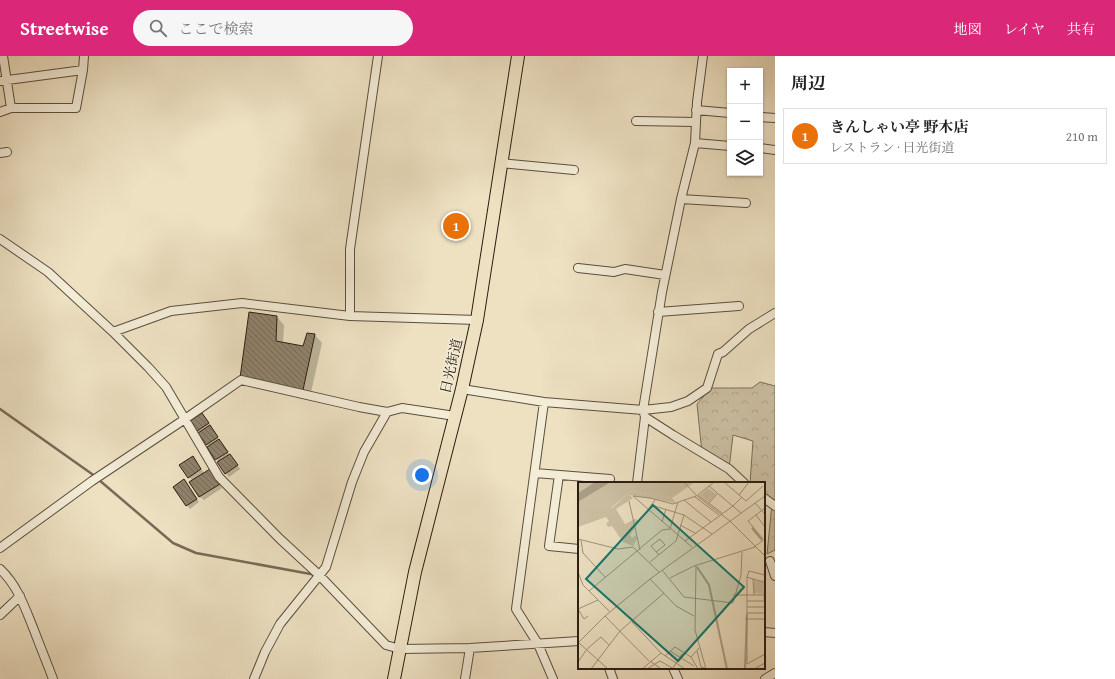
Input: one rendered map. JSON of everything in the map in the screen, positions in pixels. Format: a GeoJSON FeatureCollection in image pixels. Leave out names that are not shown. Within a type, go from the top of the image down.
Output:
{"type":"FeatureCollection","features":[{"type":"Feature","properties":{"kind":"highway","name":"日光街道"},"geometry":{"type":"LineString","coordinates":[[394,679],[414,572],[462,389],[477,320],[518,56]]}},
{"type":"Feature","properties":{"kind":"street"},"geometry":{"type":"LineString","coordinates":[[3,56],[3,81],[12,108]]}},
{"type":"Feature","properties":{"kind":"street"},"geometry":{"type":"LineString","coordinates":[[0,112],[12,108],[76,108],[84,56]]}},
{"type":"Feature","properties":{"kind":"street"},"geometry":{"type":"LineString","coordinates":[[350,316],[350,249],[378,56]]}},
{"type":"Feature","properties":{"kind":"street"},"geometry":{"type":"LineString","coordinates":[[637,482],[644,413],[658,312],[680,200],[695,143],[696,110],[703,56]]}},
{"type":"Feature","properties":{"kind":"street"},"geometry":{"type":"LineString","coordinates":[[3,81],[83,70]]}},
{"type":"Feature","properties":{"kind":"street"},"geometry":{"type":"LineString","coordinates":[[696,110],[727,113]]}},
{"type":"Feature","properties":{"kind":"street"},"geometry":{"type":"LineString","coordinates":[[763,117],[775,118]]}},
{"type":"Feature","properties":{"kind":"street"},"geometry":{"type":"LineString","coordinates":[[636,121],[696,122]]}},
{"type":"Feature","properties":{"kind":"street"},"geometry":{"type":"LineString","coordinates":[[695,143],[727,146]]}},
{"type":"Feature","properties":{"kind":"street"},"geometry":{"type":"LineString","coordinates":[[763,148],[775,150]]}},
{"type":"Feature","properties":{"kind":"street"},"geometry":{"type":"LineString","coordinates":[[501,163],[574,170]]}},
{"type":"Feature","properties":{"kind":"street"},"geometry":{"type":"LineString","coordinates":[[680,200],[746,204]]}},
{"type":"Feature","properties":{"kind":"street"},"geometry":{"type":"LineString","coordinates":[[0,239],[48,272],[113,332],[148,367],[166,387],[219,477],[386,645],[400,649],[470,648],[578,641]]}},
{"type":"Feature","properties":{"kind":"street"},"geometry":{"type":"LineString","coordinates":[[578,268],[614,272],[625,269],[665,275]]}},
{"type":"Feature","properties":{"kind":"street"},"geometry":{"type":"LineString","coordinates":[[113,332],[171,311],[242,303],[350,316],[477,320]]}},
{"type":"Feature","properties":{"kind":"street"},"geometry":{"type":"LineString","coordinates":[[658,312],[739,306]]}},
{"type":"Feature","properties":{"kind":"street"},"geometry":{"type":"LineString","coordinates":[[462,389],[544,402],[644,413],[671,407],[688,401],[706,388],[718,354],[723,352],[749,329],[775,313]]}},
{"type":"Feature","properties":{"kind":"street"},"geometry":{"type":"LineString","coordinates":[[0,548],[92,481],[241,380],[387,412],[402,408],[455,416]]}},
{"type":"Feature","properties":{"kind":"street"},"geometry":{"type":"LineString","coordinates":[[544,402],[516,610],[538,644],[553,679]]}},
{"type":"Feature","properties":{"kind":"street"},"geometry":{"type":"LineString","coordinates":[[254,679],[265,652],[280,624],[326,567],[352,482],[364,452],[387,412]]}},
{"type":"Feature","properties":{"kind":"street"},"geometry":{"type":"LineString","coordinates":[[644,413],[673,435],[729,469],[743,482]]}},
{"type":"Feature","properties":{"kind":"street"},"geometry":{"type":"LineString","coordinates":[[534,473],[610,479],[609,482]]}},
{"type":"Feature","properties":{"kind":"street"},"geometry":{"type":"LineString","coordinates":[[559,475],[550,546],[578,549]]}},
{"type":"Feature","properties":{"kind":"street"},"geometry":{"type":"LineString","coordinates":[[765,499],[775,506]]}},
{"type":"Feature","properties":{"kind":"street"},"geometry":{"type":"LineString","coordinates":[[770,561],[775,576]]}},
{"type":"Feature","properties":{"kind":"street"},"geometry":{"type":"LineString","coordinates":[[0,569],[7,576],[20,596],[53,679]]}},
{"type":"Feature","properties":{"kind":"street"},"geometry":{"type":"LineString","coordinates":[[0,614],[20,596]]}},
{"type":"Feature","properties":{"kind":"street"},"geometry":{"type":"LineString","coordinates":[[765,632],[775,633]]}},
{"type":"Feature","properties":{"kind":"street"},"geometry":{"type":"LineString","coordinates":[[465,679],[470,648]]}},
{"type":"Feature","properties":{"kind":"street"},"geometry":{"type":"LineString","coordinates":[[609,669],[614,679]]}},
{"type":"Feature","properties":{"kind":"street"},"geometry":{"type":"LineString","coordinates":[[673,669],[678,679]]}},
{"type":"Feature","properties":{"kind":"street"},"geometry":{"type":"LineString","coordinates":[[765,679],[775,673]]}},
{"type":"Feature","properties":{"kind":"green space"},"geometry":{"type":"Polygon","coordinates":[[[760,382],[775,386],[775,550],[767,554],[772,504],[765,499],[765,482],[750,482],[753,441],[733,435],[729,469],[702,453],[697,404],[711,388],[752,388],[760,382]]]}},
{"type":"Feature","properties":{"kind":"building"},"geometry":{"type":"Polygon","coordinates":[[[249,312],[277,316],[276,341],[303,346],[307,333],[315,334],[303,390],[240,378],[249,312]]]}},
{"type":"Feature","properties":{"kind":"building"},"geometry":{"type":"Polygon","coordinates":[[[202,413],[209,423],[197,431],[190,421],[202,413]]]}},
{"type":"Feature","properties":{"kind":"building"},"geometry":{"type":"Polygon","coordinates":[[[210,425],[218,437],[206,445],[198,433],[210,425]]]}},
{"type":"Feature","properties":{"kind":"building"},"geometry":{"type":"Polygon","coordinates":[[[219,439],[228,452],[215,460],[207,447],[219,439]]]}},
{"type":"Feature","properties":{"kind":"building"},"geometry":{"type":"Polygon","coordinates":[[[230,454],[238,465],[225,474],[217,462],[230,454]]]}},
{"type":"Feature","properties":{"kind":"building"},"geometry":{"type":"Polygon","coordinates":[[[193,456],[201,469],[188,478],[179,465],[193,456]]]}},
{"type":"Feature","properties":{"kind":"building"},"geometry":{"type":"Polygon","coordinates":[[[210,469],[220,484],[199,497],[189,482],[210,469]]]}},
{"type":"Feature","properties":{"kind":"building"},"geometry":{"type":"Polygon","coordinates":[[[184,479],[197,499],[186,506],[173,487],[184,479]]]}},
{"type":"Feature","properties":{"kind":"waterway"},"geometry":{"type":"LineString","coordinates":[[0,409],[92,474],[173,543],[196,553],[316,575]]}},
{"type":"Feature","properties":{"kind":"place","name":"きんしゃい亭 野木店"},"geometry":{"type":"Point","coordinates":[456,226]}}]}
